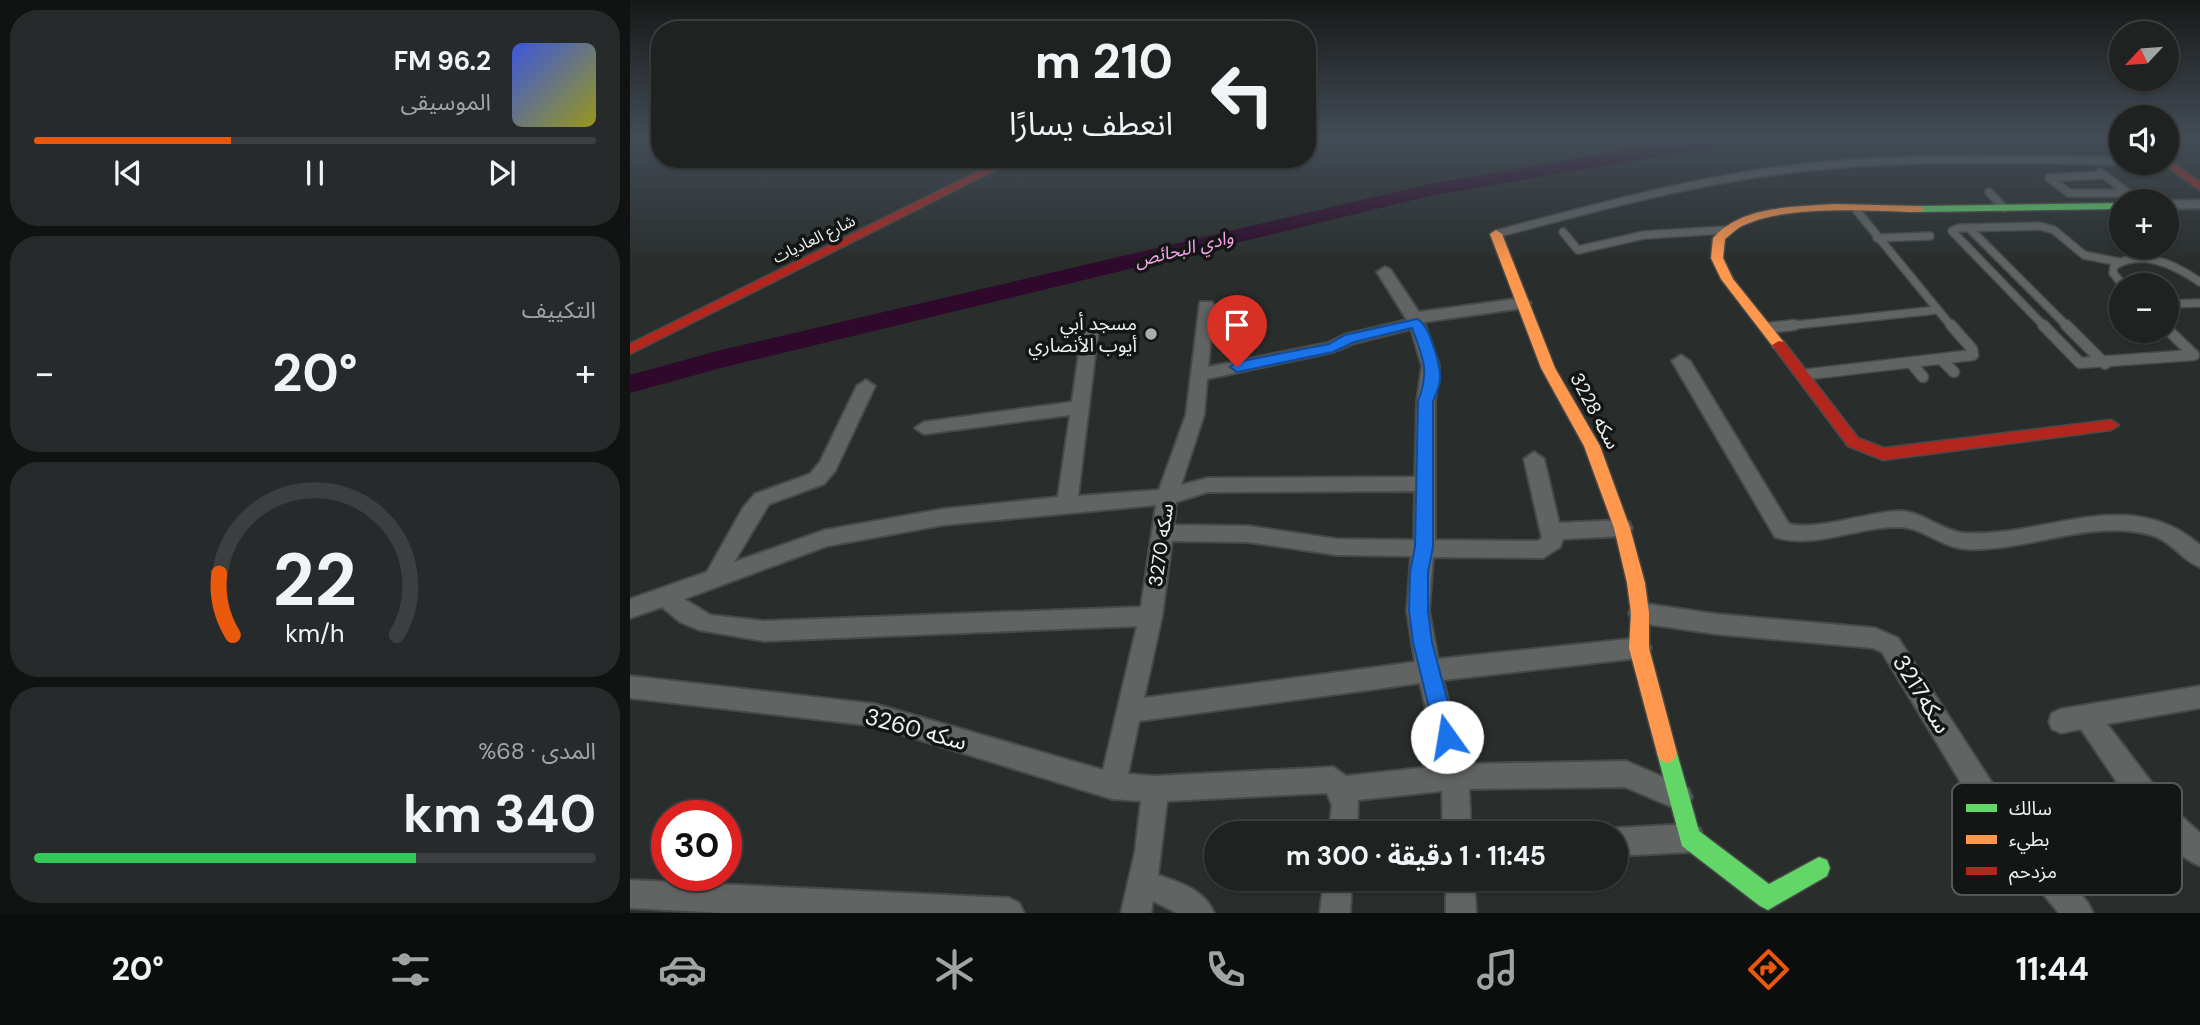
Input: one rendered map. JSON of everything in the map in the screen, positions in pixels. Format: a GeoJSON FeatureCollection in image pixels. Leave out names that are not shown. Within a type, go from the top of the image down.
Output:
{"type":"FeatureCollection","features":[{"type":"Feature","properties":{"kind":"street","name":"شارع العاديات"},"geometry":{"type":"LineString","coordinates":[[630,336],[944,179]]}},
{"type":"Feature","properties":{"kind":"street","name":"شارع العاديات"},"geometry":{"type":"LineString","coordinates":[[630,350],[973,179]]}},
{"type":"Feature","properties":{"kind":"street"},"geometry":{"type":"LineString","coordinates":[[2179,205],[2197,205],[2200,186]]}},
{"type":"Feature","properties":{"kind":"street"},"geometry":{"type":"LineString","coordinates":[[2109,200],[2004,208],[1763,213],[1747,216],[1725,229],[1717,238],[1715,260],[1853,442],[1867,450],[1883,454],[2111,425]]}},
{"type":"Feature","properties":{"kind":"street","name":"سكه 3228"},"geometry":{"type":"LineString","coordinates":[[1496,234],[1548,368],[1592,446],[1622,528],[1640,613],[1639,648],[1690,838]]}},
{"type":"Feature","properties":{"kind":"street"},"geometry":{"type":"LineString","coordinates":[[1385,272],[1416,320],[1433,367],[1433,382],[1426,401],[1424,547],[1419,572],[1418,611],[1429,671],[1455,777],[1457,821]]}},
{"type":"Feature","properties":{"kind":"street"},"geometry":{"type":"LineString","coordinates":[[1199,375],[1333,347],[1349,338],[1416,320],[1523,303]]}},
{"type":"Feature","properties":{"kind":"street","name":"سكه 3270"},"geometry":{"type":"LineString","coordinates":[[1112,786],[1151,616],[1167,497],[1195,415],[1206,305]]}},
{"type":"Feature","properties":{"kind":"street"},"geometry":{"type":"LineString","coordinates":[[1067,503],[1090,331]]}},
{"type":"Feature","properties":{"kind":"street"},"geometry":{"type":"LineString","coordinates":[[1681,361],[1774,522],[1782,531],[1795,534],[1900,519],[1917,521],[1965,541],[2125,523],[2158,528],[2190,548],[2200,558]]}},
{"type":"Feature","properties":{"kind":"street"},"geometry":{"type":"LineString","coordinates":[[715,578],[750,514],[762,499],[817,479],[828,466],[866,386]]}},
{"type":"Feature","properties":{"kind":"street"},"geometry":{"type":"LineString","coordinates":[[924,428],[1080,407]]}},
{"type":"Feature","properties":{"kind":"street"},"geometry":{"type":"LineString","coordinates":[[1163,533],[1248,534],[1337,547],[1543,550],[1553,541],[1534,459]]}},
{"type":"Feature","properties":{"kind":"street"},"geometry":{"type":"LineString","coordinates":[[630,609],[825,538],[943,516],[1067,503],[1167,497],[1208,485],[1423,484]]}},
{"type":"Feature","properties":{"kind":"street"},"geometry":{"type":"LineString","coordinates":[[1552,531],[1622,528]]}},
{"type":"Feature","properties":{"kind":"street"},"geometry":{"type":"LineString","coordinates":[[666,596],[683,615],[704,624],[764,631],[1151,616]]}},
{"type":"Feature","properties":{"kind":"street","name":"سكه3217"},"geometry":{"type":"LineString","coordinates":[[1640,613],[1716,624],[1875,638],[1890,645],[1976,783]]}},
{"type":"Feature","properties":{"kind":"street"},"geometry":{"type":"LineString","coordinates":[[1129,711],[1429,671],[1639,648]]}},
{"type":"Feature","properties":{"kind":"street","name":"سكه 3260"},"geometry":{"type":"LineString","coordinates":[[630,687],[875,715],[1112,786],[1155,789],[1333,780],[1342,789]]}},
{"type":"Feature","properties":{"kind":"street"},"geometry":{"type":"LineString","coordinates":[[2131,783],[2074,719],[2200,697]]}},
{"type":"Feature","properties":{"kind":"street"},"geometry":{"type":"LineString","coordinates":[[1344,821],[1346,799],[1342,789],[1455,777],[1626,774],[1679,797]]}},
{"type":"Feature","properties":{"kind":"street"},"geometry":{"type":"LineString","coordinates":[[1136,913],[1155,789]]}},
{"type":"Feature","properties":{"kind":"street"},"geometry":{"type":"LineString","coordinates":[[2182,836],[2200,852]]}},
{"type":"Feature","properties":{"kind":"street"},"geometry":{"type":"LineString","coordinates":[[1628,841],[1690,838],[1712,858],[1755,883],[1771,906],[1819,868]]}},
{"type":"Feature","properties":{"kind":"street"},"geometry":{"type":"LineString","coordinates":[[1142,883],[1182,898],[1199,913]]}},
{"type":"Feature","properties":{"kind":"street"},"geometry":{"type":"LineString","coordinates":[[1335,913],[1337,891]]}},
{"type":"Feature","properties":{"kind":"street"},"geometry":{"type":"LineString","coordinates":[[1460,891],[1461,913]]}},
{"type":"Feature","properties":{"kind":"street"},"geometry":{"type":"LineString","coordinates":[[630,894],[1009,913]]}},
{"type":"Feature","properties":{"kind":"street","name":"سكه3217"},"geometry":{"type":"LineString","coordinates":[[2063,895],[2078,913]]}},
{"type":"Feature","properties":{"kind":"lane"},"geometry":{"type":"LineString","coordinates":[[1496,234],[1736,179]]}},
{"type":"Feature","properties":{"kind":"lane"},"geometry":{"type":"LineString","coordinates":[[2051,179],[2069,193],[2109,198]]}},
{"type":"Feature","properties":{"kind":"lane"},"geometry":{"type":"LineString","coordinates":[[1989,192],[2004,208]]}},
{"type":"Feature","properties":{"kind":"lane"},"geometry":{"type":"LineString","coordinates":[[1800,375],[1944,361],[1970,357],[1973,352],[1857,211]]}},
{"type":"Feature","properties":{"kind":"lane"},"geometry":{"type":"LineString","coordinates":[[2197,356],[2085,365],[2072,358],[1952,234],[1956,229],[1969,228],[2048,227],[2084,254],[2119,262],[2150,260],[2200,273]]}},
{"type":"Feature","properties":{"kind":"lane"},"geometry":{"type":"LineString","coordinates":[[1969,228],[2105,364]]}},
{"type":"Feature","properties":{"kind":"lane"},"geometry":{"type":"LineString","coordinates":[[1563,232],[1578,250],[1644,235],[1725,229]]}},
{"type":"Feature","properties":{"kind":"lane"},"geometry":{"type":"LineString","coordinates":[[1877,238],[1930,236]]}},
{"type":"Feature","properties":{"kind":"lane"},"geometry":{"type":"LineString","coordinates":[[2113,273],[2119,262]]}},
{"type":"Feature","properties":{"kind":"lane"},"geometry":{"type":"LineString","coordinates":[[2176,268],[2200,282]]}},
{"type":"Feature","properties":{"kind":"lane"},"geometry":{"type":"LineString","coordinates":[[2179,304],[2200,303]]}},
{"type":"Feature","properties":{"kind":"lane"},"geometry":{"type":"LineString","coordinates":[[1765,328],[1937,310]]}},
{"type":"Feature","properties":{"kind":"lane"},"geometry":{"type":"LineString","coordinates":[[2179,340],[2197,356]]}},
{"type":"Feature","properties":{"kind":"lane"},"geometry":{"type":"LineString","coordinates":[[1944,361],[1954,372]]}},
{"type":"Feature","properties":{"kind":"lane"},"geometry":{"type":"LineString","coordinates":[[1912,364],[1923,377]]}},
{"type":"Feature","properties":{"kind":"waterway","name":"وادي البحائص"},"geometry":{"type":"LineString","coordinates":[[630,384],[717,360],[1430,190],[1496,179]]}},
{"type":"Feature","properties":{"kind":"traffic: fast"},"geometry":{"type":"LineString","coordinates":[[1919,209],[2109,206]]}},
{"type":"Feature","properties":{"kind":"traffic: fast"},"geometry":{"type":"LineString","coordinates":[[1667,753],[1690,838],[1768,898],[1819,868]]}},
{"type":"Feature","properties":{"kind":"traffic: slow"},"geometry":{"type":"LineString","coordinates":[[1779,345],[1727,279],[1717,258],[1719,238],[1736,224],[1764,215],[1798,210],[1919,209]]}},
{"type":"Feature","properties":{"kind":"traffic: slow"},"geometry":{"type":"LineString","coordinates":[[1496,234],[1548,368],[1592,446],[1622,528],[1636,583],[1640,613],[1639,648],[1667,753]]}},
{"type":"Feature","properties":{"kind":"traffic: jam"},"geometry":{"type":"LineString","coordinates":[[630,350],[973,179]]}},
{"type":"Feature","properties":{"kind":"traffic: jam"},"geometry":{"type":"LineString","coordinates":[[2189,179],[2200,187]]}},
{"type":"Feature","properties":{"kind":"traffic: jam"},"geometry":{"type":"LineString","coordinates":[[1779,345],[1853,442],[1883,454],[2111,425]]}},
{"type":"Feature","properties":{"kind":"place","name":"مسجد أبي أيوب الأنصاري"},"geometry":{"type":"Point","coordinates":[1151,334]}},
{"type":"Feature","properties":{"kind":"route"},"geometry":{"type":"LineString","coordinates":[[1237,367],[1333,347],[1349,338],[1417,323],[1433,367],[1433,382],[1426,401],[1424,547],[1419,572],[1418,611],[1422,642],[1447,737]]}}]}
